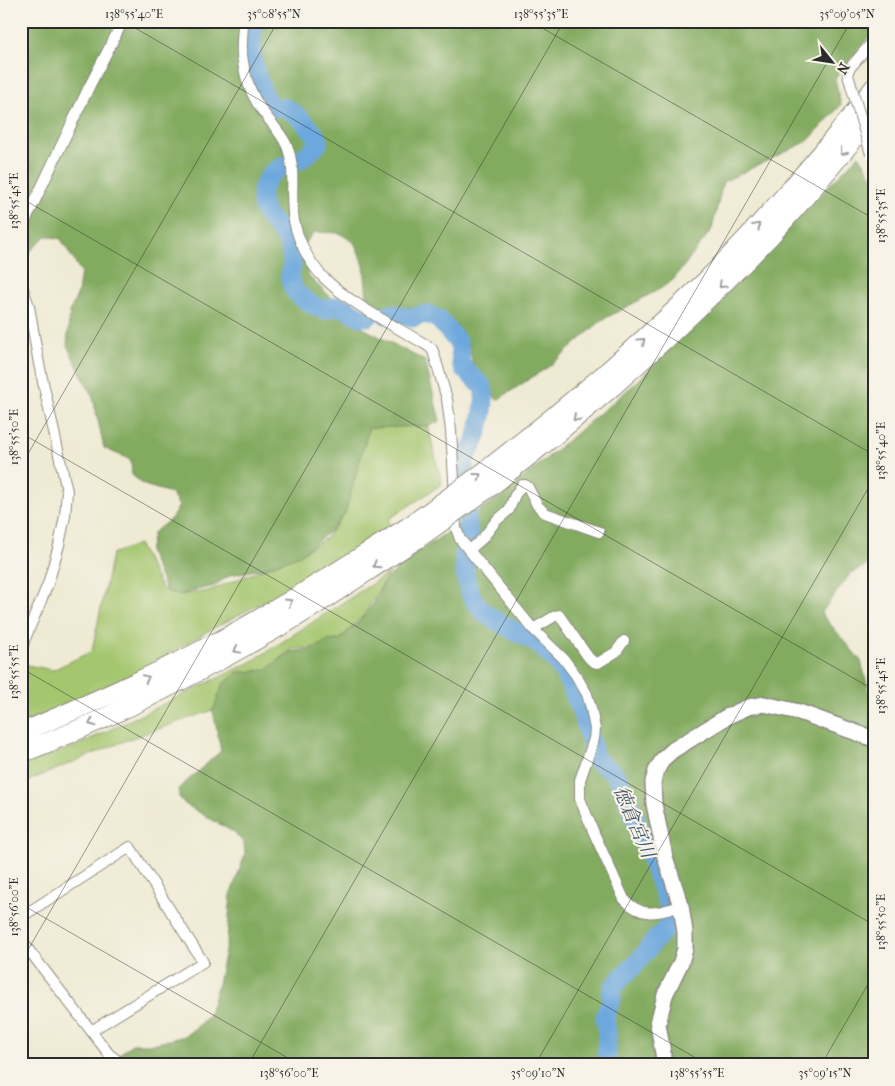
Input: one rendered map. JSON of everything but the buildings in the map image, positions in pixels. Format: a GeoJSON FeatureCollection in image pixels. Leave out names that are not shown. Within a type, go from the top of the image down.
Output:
{"type":"FeatureCollection","features":[{"type":"Feature","properties":{"kind":"highway"},"geometry":{"type":"LineString","coordinates":[[21,733],[123,689],[208,647],[414,532],[498,480],[556,434],[610,380],[659,326],[759,224],[818,157],[874,88]]}},
{"type":"Feature","properties":{"kind":"highway"},"geometry":{"type":"LineString","coordinates":[[610,380],[668,337],[721,286],[771,235],[874,114]]}},
{"type":"Feature","properties":{"kind":"highway"},"geometry":{"type":"LineString","coordinates":[[21,754],[140,702],[222,659],[290,620],[414,532]]}},
{"type":"Feature","properties":{"kind":"street"},"geometry":{"type":"LineString","coordinates":[[21,230],[122,21]]}},
{"type":"Feature","properties":{"kind":"street"},"geometry":{"type":"LineString","coordinates":[[243,21],[242,55],[247,82],[261,109],[286,144],[292,165],[292,212],[296,229],[308,257],[322,276],[334,287],[432,349],[447,399],[455,477],[456,528],[460,539],[533,630],[563,658],[587,694],[595,729],[594,739],[580,780],[580,799],[624,899],[630,906],[649,913],[662,912],[681,906]]}},
{"type":"Feature","properties":{"kind":"street"},"geometry":{"type":"LineString","coordinates":[[872,156],[848,70],[874,40]]}},
{"type":"Feature","properties":{"kind":"street"},"geometry":{"type":"LineString","coordinates":[[21,284],[29,306],[39,364],[67,491],[65,516],[59,545],[50,576],[21,652]]}},
{"type":"Feature","properties":{"kind":"street"},"geometry":{"type":"LineString","coordinates":[[469,550],[509,510],[515,495],[522,485],[528,487],[537,506],[545,513],[599,532]]}},
{"type":"Feature","properties":{"kind":"street"},"geometry":{"type":"LineString","coordinates":[[533,630],[559,614],[586,654],[596,663],[616,652],[624,641]]}},
{"type":"Feature","properties":{"kind":"street"},"geometry":{"type":"LineString","coordinates":[[665,1065],[658,1024],[665,995],[681,962],[685,949],[685,932],[681,906],[665,857],[653,794],[656,770],[663,759],[673,750],[728,716],[748,707],[764,704],[799,712],[874,739]]}},
{"type":"Feature","properties":{"kind":"street"},"geometry":{"type":"LineString","coordinates":[[21,917],[130,847],[203,962],[91,1031]]}},
{"type":"Feature","properties":{"kind":"street"},"geometry":{"type":"LineString","coordinates":[[21,940],[109,1054],[123,1065]]}},
{"type":"Feature","properties":{"kind":"green space"},"geometry":{"type":"Polygon","coordinates":[[[21,21],[874,21],[874,30],[835,79],[841,105],[808,141],[723,182],[712,229],[674,279],[660,289],[602,320],[551,365],[497,400],[473,367],[470,348],[459,327],[444,317],[415,307],[377,311],[367,298],[364,265],[354,242],[339,233],[315,232],[300,248],[309,277],[365,329],[425,361],[440,421],[428,426],[369,428],[345,513],[330,531],[300,555],[260,569],[230,575],[214,586],[180,595],[166,591],[149,552],[153,533],[172,518],[179,506],[171,493],[144,485],[132,475],[131,460],[104,448],[93,398],[67,345],[70,311],[78,293],[81,272],[61,239],[46,236],[29,253],[21,265],[21,21]]]}},
{"type":"Feature","properties":{"kind":"green space"},"geometry":{"type":"Polygon","coordinates":[[[859,155],[874,179],[874,562],[851,573],[821,613],[861,661],[872,703],[874,704],[874,1065],[112,1065],[121,1053],[132,1044],[153,1044],[185,1036],[209,1014],[218,984],[227,941],[231,893],[245,855],[244,843],[233,832],[185,804],[179,797],[179,788],[221,751],[213,711],[223,684],[238,672],[267,669],[290,652],[312,649],[327,641],[339,640],[359,622],[374,603],[384,582],[405,561],[510,489],[637,382],[859,155]]]}},
{"type":"Feature","properties":{"kind":"green space"},"geometry":{"type":"Polygon","coordinates":[[[428,426],[442,484],[389,519],[390,529],[336,564],[210,630],[141,670],[21,725],[21,664],[53,670],[92,651],[112,554],[138,544],[162,589],[180,595],[208,591],[297,556],[326,538],[345,513],[369,427],[428,426]]]}},
{"type":"Feature","properties":{"kind":"green space"},"geometry":{"type":"Polygon","coordinates":[[[390,572],[364,615],[339,640],[327,641],[317,647],[293,649],[267,669],[250,672],[225,690],[213,710],[129,739],[21,784],[21,765],[78,745],[251,662],[390,572]]]}},
{"type":"Feature","properties":{"kind":"waterway","name":"徳倉宮川"},"geometry":{"type":"LineString","coordinates":[[255,21],[252,43],[253,63],[267,102],[273,107],[285,108],[294,113],[310,128],[319,142],[307,155],[297,161]]}},
{"type":"Feature","properties":{"kind":"waterway","name":"徳倉宮川"},"geometry":{"type":"LineString","coordinates":[[285,165],[268,178],[264,184],[261,198],[265,212],[286,239],[289,246],[292,263],[290,277],[293,289],[302,298],[324,310],[338,306],[360,317],[368,317]]}},
{"type":"Feature","properties":{"kind":"waterway","name":"徳倉宮川"},"geometry":{"type":"LineString","coordinates":[[386,315],[393,314],[413,318],[425,314],[439,320],[457,341],[464,369],[482,386],[484,391],[481,421],[464,465],[468,537]]}},
{"type":"Feature","properties":{"kind":"waterway","name":"徳倉宮川"},"geometry":{"type":"LineString","coordinates":[[464,552],[469,590],[480,608],[496,621],[540,646],[553,658],[564,674],[580,709],[597,761],[613,772],[620,782],[667,901],[672,920],[671,923],[613,988],[612,999],[605,1019],[607,1065]]}}]}
